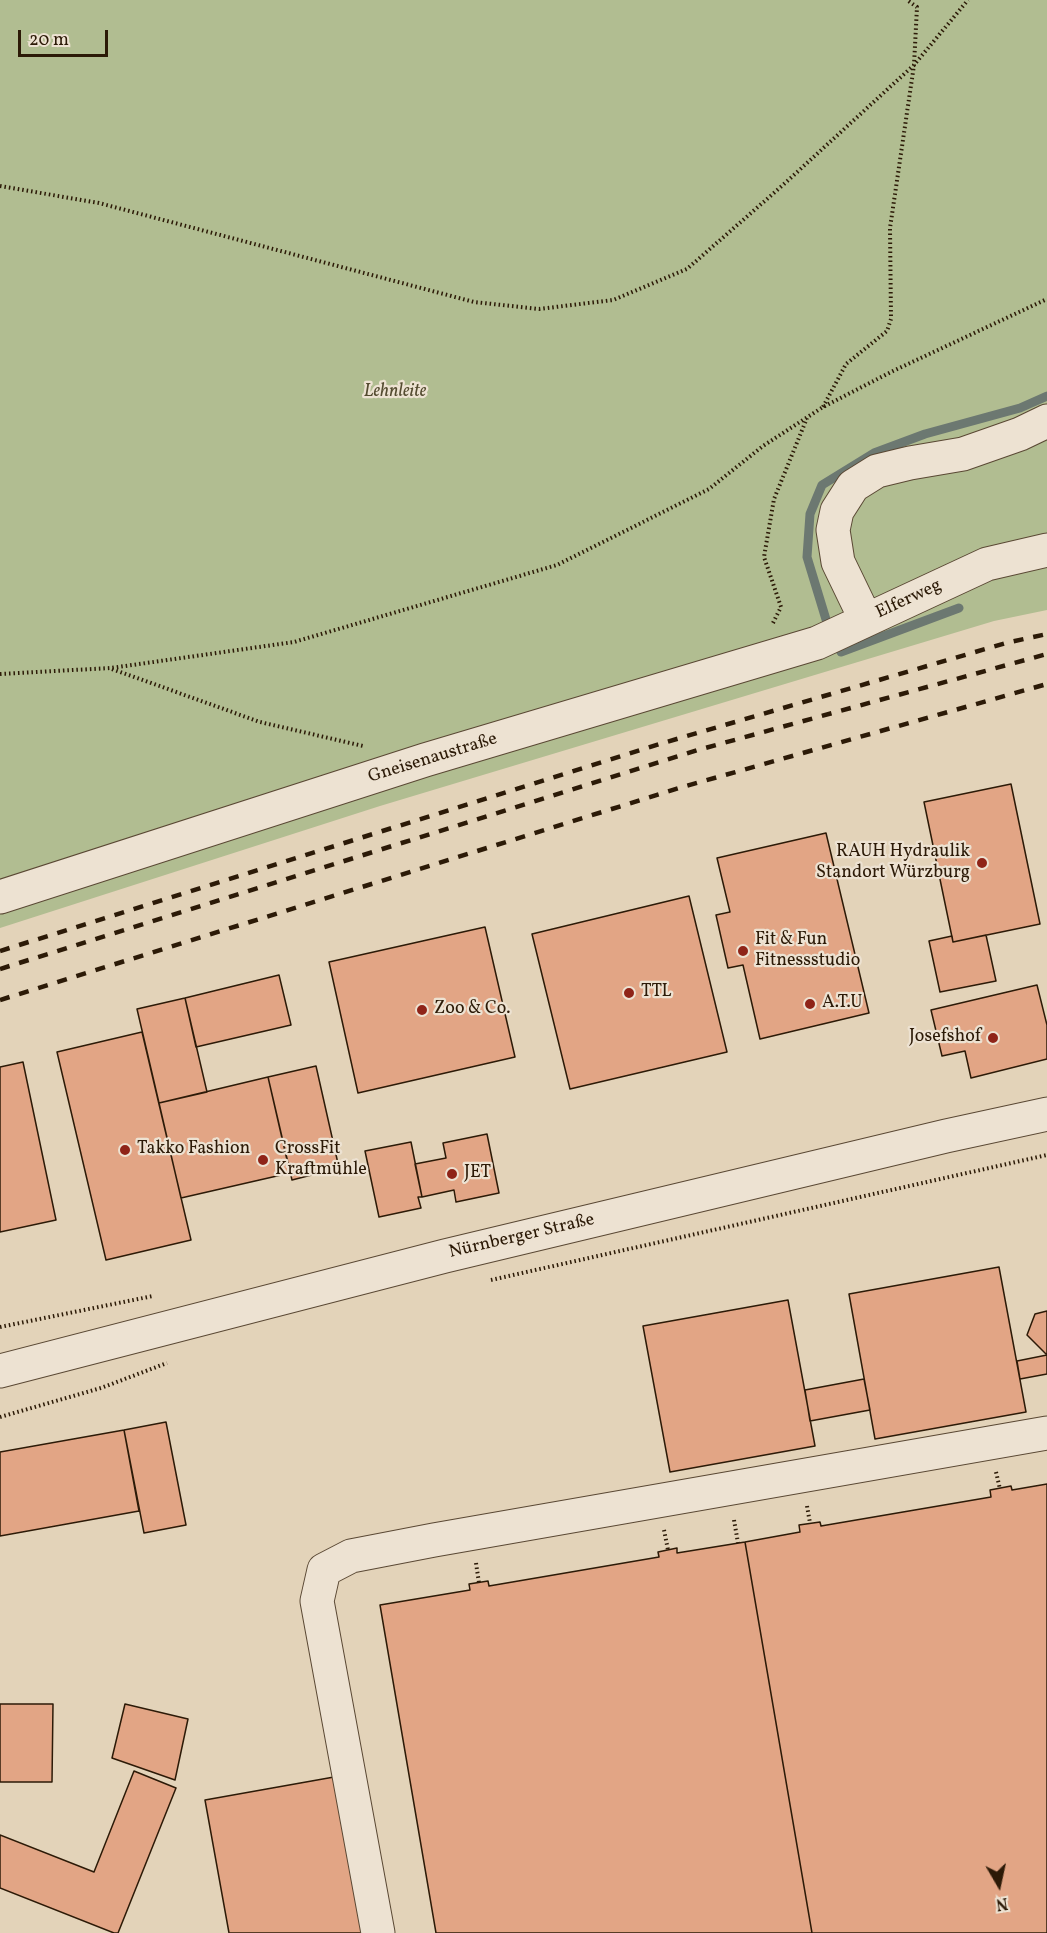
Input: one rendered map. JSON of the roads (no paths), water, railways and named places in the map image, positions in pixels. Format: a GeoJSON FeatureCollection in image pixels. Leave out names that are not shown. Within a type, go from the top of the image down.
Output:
{"type":"FeatureCollection","features":[{"type":"Feature","properties":{"kind":"street","name":"Elferweg"},"geometry":{"type":"LineString","coordinates":[[1047,421],[1020,434],[963,454],[877,471],[852,486],[837,511],[833,530],[838,562],[866,620],[987,564],[1047,550]]}},
{"type":"Feature","properties":{"kind":"street","name":"Gneisenaustraße"},"geometry":{"type":"LineString","coordinates":[[0,897],[425,760],[817,643],[866,620]]}},
{"type":"Feature","properties":{"kind":"street","name":"Nürnberger Straße"},"geometry":{"type":"LineString","coordinates":[[0,1371],[478,1248],[1047,1114]]}},
{"type":"Feature","properties":{"kind":"street"},"geometry":{"type":"LineString","coordinates":[[378,1933],[317,1601],[324,1570],[351,1556],[424,1542],[1047,1433]]}},
{"type":"Feature","properties":{"kind":"waterway"},"geometry":{"type":"LineString","coordinates":[[959,608],[841,652],[828,626],[807,557],[810,514],[822,485],[874,453],[925,434],[1020,408],[1047,396]]}},
{"type":"Feature","properties":{"kind":"railway"},"geometry":{"type":"LineString","coordinates":[[0,951],[663,743],[1006,643],[1047,634]]}},
{"type":"Feature","properties":{"kind":"railway"},"geometry":{"type":"LineString","coordinates":[[0,969],[698,750],[1047,654]]}},
{"type":"Feature","properties":{"kind":"railway"},"geometry":{"type":"LineString","coordinates":[[0,1000],[679,788],[1047,684]]}},
{"type":"Feature","properties":{"kind":"place","name":"RAUH Hydraulik Standort Würzburg"},"geometry":{"type":"Point","coordinates":[982,863]}},
{"type":"Feature","properties":{"kind":"place","name":"Fit & Fun Fitnessstudio"},"geometry":{"type":"Point","coordinates":[743,951]}},
{"type":"Feature","properties":{"kind":"place","name":"TTL"},"geometry":{"type":"Point","coordinates":[629,993]}},
{"type":"Feature","properties":{"kind":"place","name":"A.T.U"},"geometry":{"type":"Point","coordinates":[810,1004]}},
{"type":"Feature","properties":{"kind":"place","name":"Zoo & Co."},"geometry":{"type":"Point","coordinates":[422,1010]}},
{"type":"Feature","properties":{"kind":"place","name":"Josefshof"},"geometry":{"type":"Point","coordinates":[993,1038]}},
{"type":"Feature","properties":{"kind":"place","name":"Takko Fashion"},"geometry":{"type":"Point","coordinates":[125,1150]}},
{"type":"Feature","properties":{"kind":"place","name":"CrossFit Kraftmühle"},"geometry":{"type":"Point","coordinates":[263,1160]}},
{"type":"Feature","properties":{"kind":"place","name":"JET"},"geometry":{"type":"Point","coordinates":[452,1174]}},
{"type":"Feature","properties":{"kind":"park label","name":"Lehnleite"},"geometry":{"type":"Point","coordinates":[395,393]}}]}
